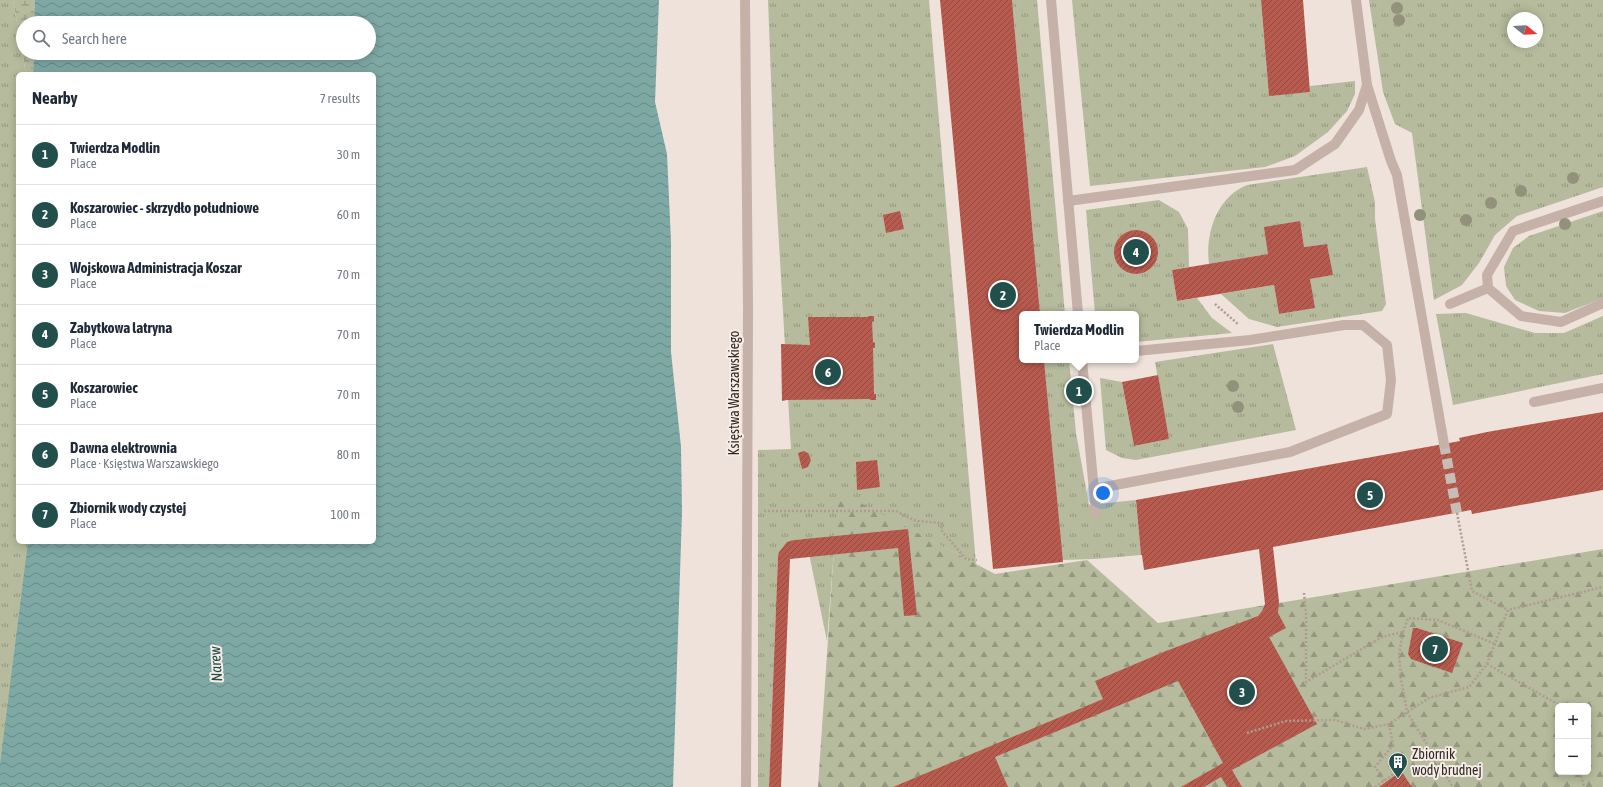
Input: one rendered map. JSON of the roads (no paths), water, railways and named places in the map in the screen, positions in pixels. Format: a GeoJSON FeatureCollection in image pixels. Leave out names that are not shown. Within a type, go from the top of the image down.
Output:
{"type":"FeatureCollection","features":[{"type":"Feature","properties":{"kind":"street","name":"Księstwa Warszawskiego"},"geometry":{"type":"LineString","coordinates":[[745,0],[748,309],[746,787]]}},
{"type":"Feature","properties":{"kind":"street"},"geometry":{"type":"LineString","coordinates":[[1051,0],[1078,311]]}},
{"type":"Feature","properties":{"kind":"street"},"geometry":{"type":"LineString","coordinates":[[1356,0],[1367,85],[1391,161],[1397,175],[1444,444]]}},
{"type":"Feature","properties":{"kind":"street"},"geometry":{"type":"LineString","coordinates":[[1068,201],[1295,170],[1335,144],[1359,110],[1367,85]]}},
{"type":"Feature","properties":{"kind":"street"},"geometry":{"type":"LineString","coordinates":[[1603,201],[1513,231],[1487,276],[1488,288],[1521,316],[1561,322],[1603,303]]}},
{"type":"Feature","properties":{"kind":"street"},"geometry":{"type":"LineString","coordinates":[[1450,304],[1488,288]]}},
{"type":"Feature","properties":{"kind":"street"},"geometry":{"type":"LineString","coordinates":[[1094,489],[1290,452],[1387,414],[1390,380],[1388,345],[1363,324],[1344,325],[1250,340],[1139,351]]}},
{"type":"Feature","properties":{"kind":"street"},"geometry":{"type":"LineString","coordinates":[[1082,363],[1096,514]]}},
{"type":"Feature","properties":{"kind":"street"},"geometry":{"type":"LineString","coordinates":[[1534,402],[1603,388]]}},
{"type":"Feature","properties":{"kind":"water","name":"Narew"},"geometry":{"type":"Polygon","coordinates":[[[35,0],[659,0],[655,102],[667,154],[671,242],[671,352],[681,447],[682,512],[673,787],[0,787],[0,765],[28,544],[376,544],[376,72],[33,72],[34,60],[376,60],[376,16],[34,16],[35,0]]]}},
{"type":"Feature","properties":{"kind":"tunnel"},"geometry":{"type":"LineString","coordinates":[[1444,444],[1457,513]]}},
{"type":"Feature","properties":{"kind":"place","name":"Zabytkowa latryna"},"geometry":{"type":"Point","coordinates":[1136,252]}},
{"type":"Feature","properties":{"kind":"place","name":"Koszarowiec - skrzydło południowe"},"geometry":{"type":"Point","coordinates":[1003,295]}},
{"type":"Feature","properties":{"kind":"place","name":"Dawna elektrownia"},"geometry":{"type":"Point","coordinates":[828,372]}},
{"type":"Feature","properties":{"kind":"place","name":"Twierdza Modlin"},"geometry":{"type":"Point","coordinates":[1079,391]}},
{"type":"Feature","properties":{"kind":"place","name":"Koszarowiec"},"geometry":{"type":"Point","coordinates":[1370,495]}},
{"type":"Feature","properties":{"kind":"place","name":"Zbiornik wody czystej"},"geometry":{"type":"Point","coordinates":[1435,649]}},
{"type":"Feature","properties":{"kind":"place","name":"Wojskowa Administracja Koszar"},"geometry":{"type":"Point","coordinates":[1242,692]}},
{"type":"Feature","properties":{"kind":"place","name":"Zbiornik wody brudnej"},"geometry":{"type":"Point","coordinates":[1398,779]}}]}
